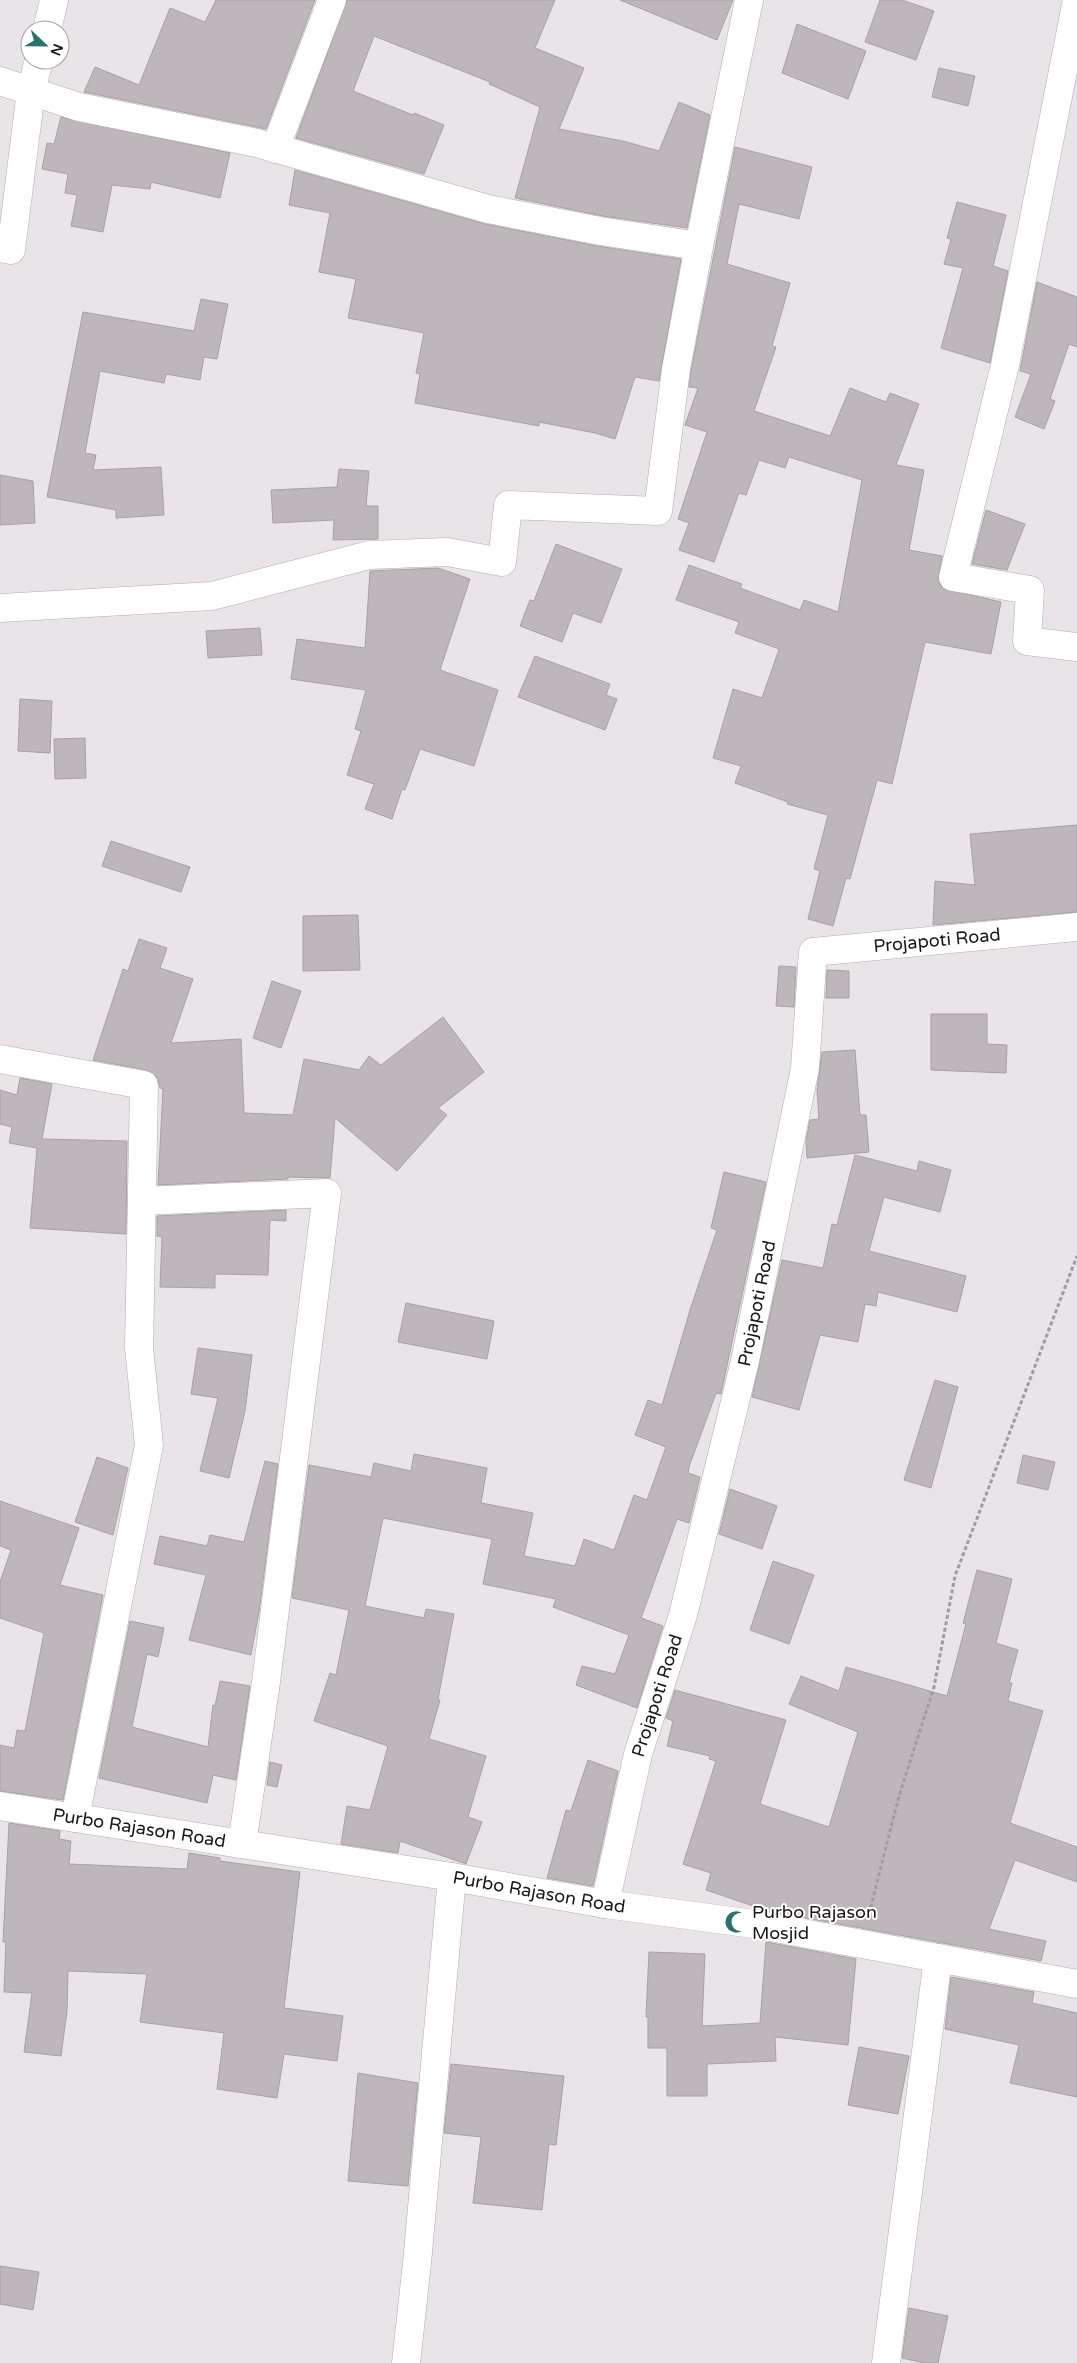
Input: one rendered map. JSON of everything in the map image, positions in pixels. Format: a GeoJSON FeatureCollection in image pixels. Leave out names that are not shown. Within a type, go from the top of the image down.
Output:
{"type":"FeatureCollection","features":[{"type":"Feature","properties":{"kind":"street"},"geometry":{"type":"LineString","coordinates":[[49,20],[54,0]]}},
{"type":"Feature","properties":{"kind":"street"},"geometry":{"type":"LineString","coordinates":[[275,149],[332,0]]}},
{"type":"Feature","properties":{"kind":"street"},"geometry":{"type":"LineString","coordinates":[[0,608],[212,596],[369,555],[447,552],[502,562],[508,505],[658,511],[676,369],[749,0]]}},
{"type":"Feature","properties":{"kind":"street"},"geometry":{"type":"LineString","coordinates":[[1077,0],[1005,365],[953,577],[1030,590],[1027,641],[1077,647]]}},
{"type":"Feature","properties":{"kind":"street"},"geometry":{"type":"LineString","coordinates":[[0,248],[11,250],[31,91],[36,70]]}},
{"type":"Feature","properties":{"kind":"street"},"geometry":{"type":"LineString","coordinates":[[0,81],[79,107],[275,149],[488,209],[600,231],[699,246]]}},
{"type":"Feature","properties":{"kind":"street","name":"Projapoti Road"},"geometry":{"type":"LineString","coordinates":[[605,1904],[638,1754],[683,1615],[745,1361],[805,1068],[813,952],[1077,927]]}},
{"type":"Feature","properties":{"kind":"street"},"geometry":{"type":"LineString","coordinates":[[0,1060],[144,1085],[139,1348],[150,1445],[75,1818]]}},
{"type":"Feature","properties":{"kind":"street"},"geometry":{"type":"LineString","coordinates":[[142,1201],[327,1193],[266,1682],[242,1844]]}},
{"type":"Feature","properties":{"kind":"street","name":"Purbo Rajason Road"},"geometry":{"type":"LineString","coordinates":[[0,1806],[452,1877],[605,1904],[754,1924],[1077,1984]]}},
{"type":"Feature","properties":{"kind":"street"},"geometry":{"type":"LineString","coordinates":[[406,2363],[417,2263],[452,1877]]}},
{"type":"Feature","properties":{"kind":"street"},"geometry":{"type":"LineString","coordinates":[[886,2363],[938,1958]]}},
{"type":"Feature","properties":{"kind":"path"},"geometry":{"type":"LineString","coordinates":[[861,1944],[899,1796],[934,1686],[955,1576],[1077,1256]]}},
{"type":"Feature","properties":{"kind":"building"},"geometry":{"type":"Polygon","coordinates":[[[216,0],[315,0],[266,129],[84,92],[95,67],[139,85],[170,8],[205,22],[216,0]]]}},
{"type":"Feature","properties":{"kind":"building"},"geometry":{"type":"Polygon","coordinates":[[[347,0],[555,0],[535,48],[584,68],[559,129],[623,141],[659,151],[679,102],[710,115],[687,228],[603,216],[515,198],[540,107],[489,84],[490,82],[374,36],[353,91],[444,125],[424,174],[296,138],[347,0]]]}},
{"type":"Feature","properties":{"kind":"building"},"geometry":{"type":"Polygon","coordinates":[[[620,0],[733,0],[717,40],[620,0]]]}},
{"type":"Feature","properties":{"kind":"building"},"geometry":{"type":"Polygon","coordinates":[[[880,0],[902,0],[934,11],[916,60],[865,42],[880,0]]]}},
{"type":"Feature","properties":{"kind":"building"},"geometry":{"type":"Polygon","coordinates":[[[797,24],[866,51],[848,99],[782,73],[797,24]]]}},
{"type":"Feature","properties":{"kind":"building"},"geometry":{"type":"Polygon","coordinates":[[[939,68],[975,76],[968,106],[932,97],[939,68]]]}},
{"type":"Feature","properties":{"kind":"building"},"geometry":{"type":"Polygon","coordinates":[[[61,117],[230,153],[220,198],[151,182],[150,189],[112,185],[103,232],[71,226],[77,195],[65,193],[68,174],[42,169],[47,143],[54,144],[61,117]]]}},
{"type":"Feature","properties":{"kind":"building"},"geometry":{"type":"Polygon","coordinates":[[[735,147],[812,167],[799,219],[739,204],[727,264],[790,283],[772,346],[776,347],[754,411],[830,436],[850,388],[886,402],[890,393],[919,404],[896,465],[924,470],[909,550],[942,556],[938,581],[943,589],[1001,602],[991,654],[925,642],[892,784],[877,780],[850,879],[846,878],[833,926],[808,919],[820,871],[814,869],[828,815],[787,804],[788,802],[735,783],[741,766],[713,758],[733,689],[762,698],[779,649],[735,633],[739,622],[676,600],[689,565],[742,584],[740,588],[800,610],[804,600],[838,612],[862,480],[789,457],[785,468],[759,460],[746,495],[739,493],[714,562],[679,550],[689,523],[678,519],[707,432],[685,425],[698,388],[689,387],[691,371],[735,147]]]}},
{"type":"Feature","properties":{"kind":"building"},"geometry":{"type":"Polygon","coordinates":[[[295,170],[485,224],[597,246],[681,259],[659,381],[635,377],[615,439],[539,422],[539,426],[415,403],[420,374],[416,373],[424,333],[348,318],[356,279],[319,272],[330,213],[289,205],[295,170]]]}},
{"type":"Feature","properties":{"kind":"building"},"geometry":{"type":"Polygon","coordinates":[[[957,202],[1006,215],[993,266],[1008,271],[990,363],[941,348],[963,268],[944,264],[951,239],[947,238],[957,202]]]}},
{"type":"Feature","properties":{"kind":"building"},"geometry":{"type":"Polygon","coordinates":[[[1037,282],[1077,297],[1077,347],[1069,344],[1050,399],[1055,401],[1044,429],[1015,417],[1031,374],[1020,371],[1037,282]]]}},
{"type":"Feature","properties":{"kind":"building"},"geometry":{"type":"Polygon","coordinates":[[[201,299],[228,304],[217,359],[204,357],[200,380],[166,374],[164,383],[100,371],[85,453],[96,455],[93,470],[161,467],[164,515],[116,518],[116,510],[47,497],[83,312],[194,331],[201,299]]]}},
{"type":"Feature","properties":{"kind":"building"},"geometry":{"type":"Polygon","coordinates":[[[339,469],[369,471],[366,506],[378,506],[378,539],[333,540],[334,520],[273,523],[271,490],[337,487],[339,469]]]}},
{"type":"Feature","properties":{"kind":"building"},"geometry":{"type":"Polygon","coordinates":[[[0,475],[33,481],[35,523],[0,525],[0,475]]]}},
{"type":"Feature","properties":{"kind":"building"},"geometry":{"type":"Polygon","coordinates":[[[986,510],[1025,524],[1007,570],[972,564],[986,510]]]}},
{"type":"Feature","properties":{"kind":"building"},"geometry":{"type":"Polygon","coordinates":[[[556,544],[622,569],[601,623],[573,613],[562,642],[520,626],[530,600],[534,601],[556,544]]]}},
{"type":"Feature","properties":{"kind":"building"},"geometry":{"type":"Polygon","coordinates":[[[438,568],[470,579],[440,670],[498,690],[474,766],[420,749],[405,790],[402,789],[392,819],[365,809],[374,784],[347,775],[361,731],[355,729],[366,690],[291,679],[297,639],[365,648],[370,571],[438,568]]]}},
{"type":"Feature","properties":{"kind":"building"},"geometry":{"type":"Polygon","coordinates":[[[260,628],[262,655],[208,658],[206,631],[260,628]]]}},
{"type":"Feature","properties":{"kind":"building"},"geometry":{"type":"Polygon","coordinates":[[[535,656],[610,684],[606,695],[617,699],[605,730],[518,697],[535,656]]]}},
{"type":"Feature","properties":{"kind":"building"},"geometry":{"type":"Polygon","coordinates":[[[20,699],[52,701],[50,753],[18,751],[20,699]]]}},
{"type":"Feature","properties":{"kind":"building"},"geometry":{"type":"Polygon","coordinates":[[[85,738],[86,778],[55,779],[54,739],[85,738]]]}},
{"type":"Feature","properties":{"kind":"building"},"geometry":{"type":"Polygon","coordinates":[[[1077,825],[1077,912],[933,925],[935,881],[975,885],[970,834],[1077,825]]]}},
{"type":"Feature","properties":{"kind":"building"},"geometry":{"type":"Polygon","coordinates":[[[111,841],[190,867],[181,892],[102,866],[111,841]]]}},
{"type":"Feature","properties":{"kind":"building"},"geometry":{"type":"Polygon","coordinates":[[[358,915],[360,970],[303,971],[303,916],[358,915]]]}},
{"type":"Feature","properties":{"kind":"building"},"geometry":{"type":"Polygon","coordinates":[[[139,939],[167,948],[160,968],[193,979],[171,1043],[241,1039],[244,1113],[293,1115],[304,1059],[359,1070],[369,1056],[381,1065],[443,1017],[484,1072],[438,1108],[447,1115],[397,1171],[335,1118],[330,1178],[288,1177],[288,1179],[158,1185],[163,1089],[160,1088],[158,1078],[147,1070],[93,1060],[123,969],[128,971],[139,939]]]}},
{"type":"Feature","properties":{"kind":"building"},"geometry":{"type":"Polygon","coordinates":[[[779,966],[796,967],[794,1007],[776,1006],[779,966]]]}},
{"type":"Feature","properties":{"kind":"building"},"geometry":{"type":"Polygon","coordinates":[[[827,970],[849,971],[849,998],[826,998],[827,970]]]}},
{"type":"Feature","properties":{"kind":"building"},"geometry":{"type":"Polygon","coordinates":[[[272,981],[301,991],[281,1048],[253,1038],[272,981]]]}},
{"type":"Feature","properties":{"kind":"building"},"geometry":{"type":"Polygon","coordinates":[[[931,1014],[987,1014],[987,1044],[1007,1045],[1006,1073],[931,1070],[931,1014]]]}},
{"type":"Feature","properties":{"kind":"building"},"geometry":{"type":"Polygon","coordinates":[[[855,1050],[860,1115],[866,1115],[869,1152],[807,1158],[806,1141],[810,1120],[819,1119],[817,1090],[822,1052],[855,1050]]]}},
{"type":"Feature","properties":{"kind":"building"},"geometry":{"type":"Polygon","coordinates":[[[20,1078],[52,1084],[42,1139],[127,1141],[126,1234],[30,1228],[37,1148],[9,1143],[12,1127],[0,1124],[0,1090],[17,1095],[20,1078]]]}},
{"type":"Feature","properties":{"kind":"building"},"geometry":{"type":"Polygon","coordinates":[[[855,1155],[917,1171],[919,1161],[951,1170],[940,1212],[884,1197],[869,1251],[966,1276],[957,1312],[878,1292],[876,1306],[865,1304],[858,1342],[820,1335],[799,1410],[752,1397],[782,1260],[823,1268],[832,1224],[837,1225],[855,1155]]]}},
{"type":"Feature","properties":{"kind":"building"},"geometry":{"type":"Polygon","coordinates":[[[724,1172],[766,1182],[721,1394],[716,1393],[689,1467],[688,1473],[700,1477],[689,1523],[677,1519],[641,1618],[663,1626],[637,1708],[576,1685],[582,1666],[615,1674],[629,1635],[553,1607],[556,1599],[483,1584],[492,1539],[383,1518],[365,1606],[424,1618],[426,1609],[454,1614],[438,1699],[440,1700],[429,1739],[486,1756],[468,1817],[482,1822],[466,1864],[400,1841],[398,1853],[341,1844],[347,1806],[370,1810],[388,1746],[314,1721],[330,1673],[336,1675],[349,1610],[292,1598],[309,1465],[371,1477],[374,1463],[411,1471],[414,1454],[487,1468],[481,1503],[533,1513],[524,1556],[575,1566],[584,1539],[614,1550],[634,1495],[647,1500],[666,1447],[635,1435],[648,1400],[662,1405],[691,1307],[717,1230],[711,1228],[724,1172]]]}},
{"type":"Feature","properties":{"kind":"building"},"geometry":{"type":"Polygon","coordinates":[[[286,1210],[286,1221],[270,1220],[268,1275],[215,1274],[215,1288],[160,1287],[162,1237],[157,1236],[157,1216],[286,1210]]]}},
{"type":"Feature","properties":{"kind":"building"},"geometry":{"type":"Polygon","coordinates":[[[406,1303],[494,1321],[487,1359],[398,1342],[406,1303]]]}},
{"type":"Feature","properties":{"kind":"building"},"geometry":{"type":"Polygon","coordinates":[[[198,1348],[252,1355],[245,1411],[229,1478],[200,1471],[218,1398],[191,1394],[198,1348]]]}},
{"type":"Feature","properties":{"kind":"building"},"geometry":{"type":"Polygon","coordinates":[[[935,1380],[958,1387],[931,1488],[904,1480],[935,1380]]]}},
{"type":"Feature","properties":{"kind":"building"},"geometry":{"type":"Polygon","coordinates":[[[1023,1455],[1055,1462],[1048,1490],[1017,1483],[1023,1455]]]}},
{"type":"Feature","properties":{"kind":"building"},"geometry":{"type":"Polygon","coordinates":[[[97,1457],[128,1468],[113,1535],[75,1522],[97,1457]]]}},
{"type":"Feature","properties":{"kind":"building"},"geometry":{"type":"Polygon","coordinates":[[[265,1461],[278,1464],[259,1612],[251,1655],[189,1640],[206,1575],[154,1564],[160,1536],[207,1546],[210,1535],[244,1542],[265,1461]]]}},
{"type":"Feature","properties":{"kind":"building"},"geometry":{"type":"Polygon","coordinates":[[[730,1489],[777,1506],[762,1549],[719,1534],[730,1489]]]}},
{"type":"Feature","properties":{"kind":"building"},"geometry":{"type":"Polygon","coordinates":[[[0,1501],[79,1528],[60,1585],[103,1595],[63,1800],[0,1791],[0,1745],[14,1748],[17,1730],[25,1731],[44,1633],[0,1618],[0,1582],[11,1550],[0,1546],[0,1501]]]}},
{"type":"Feature","properties":{"kind":"building"},"geometry":{"type":"Polygon","coordinates":[[[773,1561],[814,1575],[789,1644],[750,1630],[773,1561]]]}},
{"type":"Feature","properties":{"kind":"building"},"geometry":{"type":"Polygon","coordinates":[[[977,1570],[1012,1579],[996,1643],[1018,1650],[1009,1683],[1012,1683],[1008,1701],[1043,1711],[1010,1823],[1077,1847],[1077,1882],[1015,1860],[989,1929],[1046,1941],[1041,1961],[768,1911],[706,1890],[711,1873],[683,1864],[716,1761],[709,1759],[710,1756],[667,1746],[673,1721],[666,1718],[675,1690],[786,1720],[760,1804],[829,1827],[858,1732],[789,1704],[801,1676],[839,1691],[846,1667],[947,1696],[966,1624],[963,1623],[977,1570]]]}},
{"type":"Feature","properties":{"kind":"building"},"geometry":{"type":"Polygon","coordinates":[[[130,1621],[164,1628],[158,1657],[147,1654],[132,1727],[208,1747],[213,1705],[215,1706],[220,1681],[250,1686],[236,1780],[213,1775],[207,1803],[99,1778],[130,1621]]]}},
{"type":"Feature","properties":{"kind":"building"},"geometry":{"type":"Polygon","coordinates":[[[588,1760],[618,1771],[593,1886],[547,1878],[566,1810],[571,1811],[588,1760]]]}},
{"type":"Feature","properties":{"kind":"building"},"geometry":{"type":"Polygon","coordinates":[[[270,1762],[282,1765],[277,1787],[267,1785],[270,1762]]]}},
{"type":"Feature","properties":{"kind":"building"},"geometry":{"type":"Polygon","coordinates":[[[9,1823],[60,1831],[59,1839],[71,1841],[69,1864],[187,1869],[189,1853],[220,1858],[220,1861],[300,1872],[284,2008],[343,2016],[337,2061],[284,2054],[277,2098],[217,2089],[224,2033],[140,2022],[147,1974],[68,1971],[67,2011],[61,2056],[24,2052],[32,1993],[4,1992],[6,1942],[3,1942],[9,1823]]]}},
{"type":"Feature","properties":{"kind":"building"},"geometry":{"type":"Polygon","coordinates":[[[766,1942],[856,1959],[848,2045],[775,2037],[776,2061],[707,2064],[707,2096],[667,2096],[667,2048],[648,2048],[648,2017],[646,2017],[649,1952],[705,1954],[702,2026],[760,2023],[766,1942]]]}},
{"type":"Feature","properties":{"kind":"building"},"geometry":{"type":"Polygon","coordinates":[[[951,1977],[1034,1992],[1032,2003],[1077,2013],[1077,2097],[1010,2083],[1019,2045],[945,2029],[951,1977]]]}},
{"type":"Feature","properties":{"kind":"building"},"geometry":{"type":"Polygon","coordinates":[[[859,2047],[909,2056],[898,2114],[848,2105],[859,2047]]]}},
{"type":"Feature","properties":{"kind":"building"},"geometry":{"type":"Polygon","coordinates":[[[451,2064],[564,2076],[556,2145],[549,2144],[542,2210],[473,2203],[481,2137],[444,2133],[451,2064]]]}},
{"type":"Feature","properties":{"kind":"building"},"geometry":{"type":"Polygon","coordinates":[[[358,2073],[418,2083],[408,2186],[348,2181],[358,2073]]]}},
{"type":"Feature","properties":{"kind":"building"},"geometry":{"type":"Polygon","coordinates":[[[0,2266],[39,2272],[33,2310],[0,2304],[0,2266]]]}},
{"type":"Feature","properties":{"kind":"building"},"geometry":{"type":"Polygon","coordinates":[[[909,2308],[948,2316],[938,2363],[924,2363],[902,2358],[909,2308]]]}},
{"type":"Feature","properties":{"kind":"place","name":"Purbo Rajason Mosjid"},"geometry":{"type":"Point","coordinates":[736,1922]}}]}
